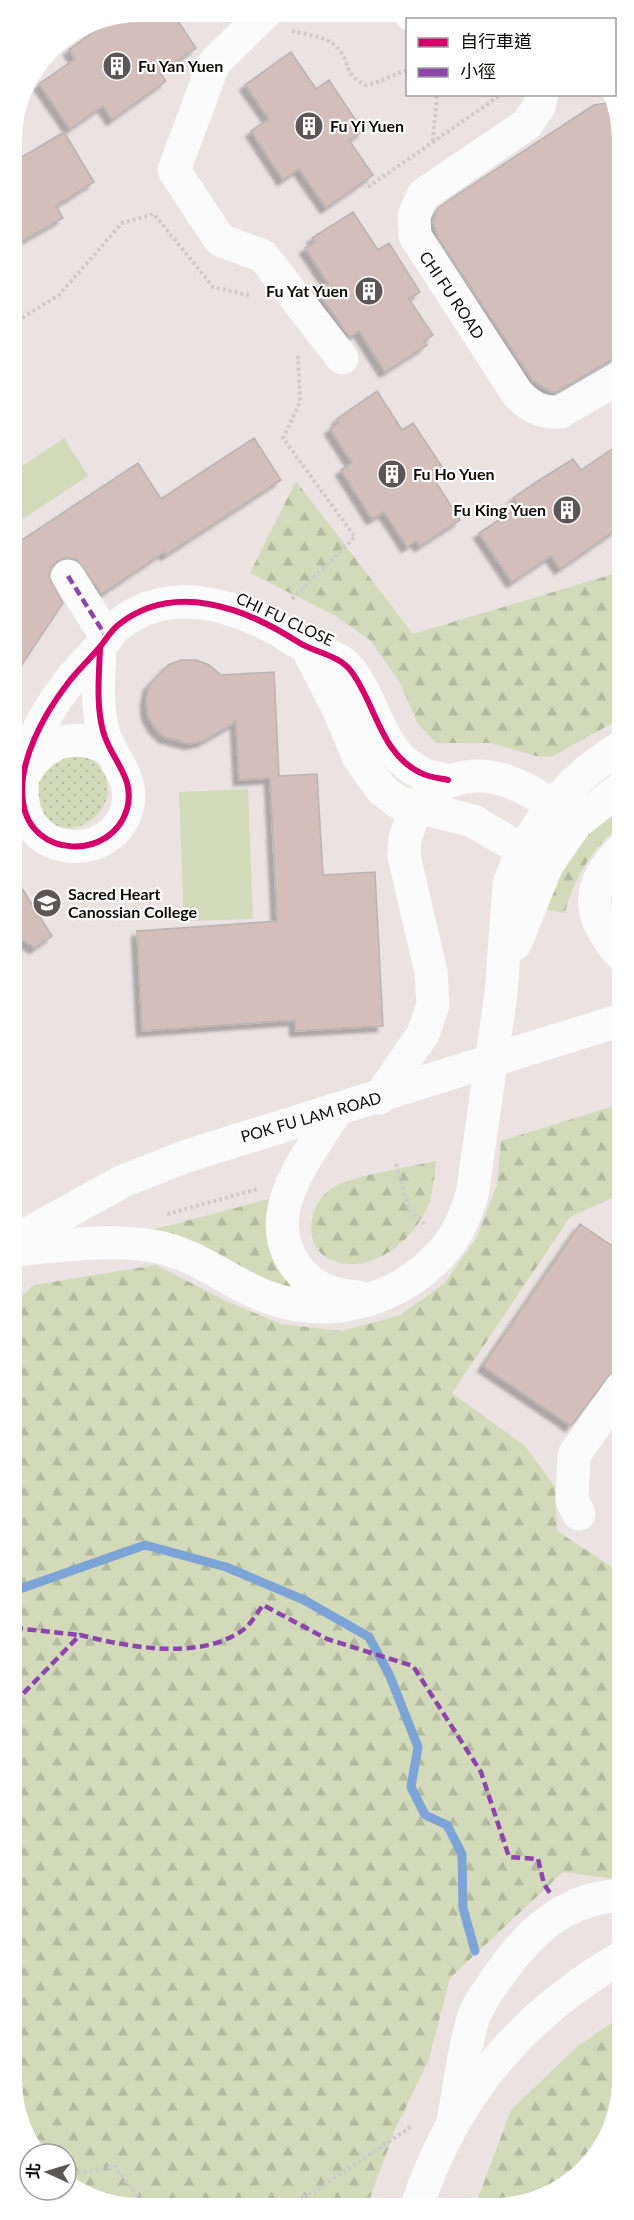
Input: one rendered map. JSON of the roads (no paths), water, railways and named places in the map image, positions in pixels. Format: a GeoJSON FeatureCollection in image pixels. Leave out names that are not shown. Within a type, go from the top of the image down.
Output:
{"type":"FeatureCollection","features":[{"type":"Feature","properties":{"kind":"main road"},"geometry":{"type":"LineString","coordinates":[[256,22],[214,63],[174,170],[220,240],[263,256],[342,358]]}},
{"type":"Feature","properties":{"kind":"main road","name":"CHI FU ROAD"},"geometry":{"type":"LineString","coordinates":[[542,96],[539,107],[527,124],[423,195],[414,216],[415,236],[517,393],[532,407],[560,412],[612,382]]}},
{"type":"Feature","properties":{"kind":"main road"},"geometry":{"type":"LineString","coordinates":[[68,576],[103,643]]}},
{"type":"Feature","properties":{"kind":"main road","name":"CHI FU CLOSE"},"geometry":{"type":"LineString","coordinates":[[23,784],[32,748],[46,715],[76,672],[133,616],[154,607],[186,602],[238,610],[269,624],[307,648],[334,657],[350,669],[369,702],[389,745],[403,761],[422,774],[448,780]]}},
{"type":"Feature","properties":{"kind":"main road","name":"CHI FU CLOSE"},"geometry":{"type":"LineString","coordinates":[[23,801],[31,824],[43,837],[58,845],[75,848],[92,845],[108,837],[119,824],[127,809],[129,792],[126,775],[109,749],[100,715],[103,643]]}},
{"type":"Feature","properties":{"kind":"main road","name":"CHI FU CLOSE"},"geometry":{"type":"LineString","coordinates":[[307,648],[337,706],[359,758],[382,790],[398,802],[416,808]]}},
{"type":"Feature","properties":{"kind":"main road"},"geometry":{"type":"LineString","coordinates":[[25,773],[34,758],[50,746],[67,740],[87,740],[109,749]]}},
{"type":"Feature","properties":{"kind":"main road"},"geometry":{"type":"LineString","coordinates":[[22,1249],[107,1243],[148,1245],[192,1258],[254,1292],[288,1304],[332,1308],[378,1296],[423,1270],[445,1250],[460,1226],[477,1173],[501,994],[509,884],[535,858],[593,765],[612,753]]}},
{"type":"Feature","properties":{"kind":"main road"},"geometry":{"type":"LineString","coordinates":[[379,1098],[423,1034],[433,1005],[431,972],[418,925],[404,856],[405,838],[416,808],[428,793],[448,780],[469,775],[492,777],[518,784],[564,814]]}},
{"type":"Feature","properties":{"kind":"main road"},"geometry":{"type":"LineString","coordinates":[[564,814],[612,793]]}},
{"type":"Feature","properties":{"kind":"main road"},"geometry":{"type":"LineString","coordinates":[[416,808],[474,821],[535,858]]}},
{"type":"Feature","properties":{"kind":"main road"},"geometry":{"type":"LineString","coordinates":[[612,862],[602,874],[593,898],[599,927],[612,943]]}},
{"type":"Feature","properties":{"kind":"main road","name":"POK FU LAM ROAD"},"geometry":{"type":"LineString","coordinates":[[22,1237],[123,1181],[231,1141],[379,1098],[612,1023]]}},
{"type":"Feature","properties":{"kind":"main road"},"geometry":{"type":"LineString","coordinates":[[336,1111],[289,1191],[282,1221],[284,1244],[295,1265],[313,1284],[342,1295],[378,1296]]}},
{"type":"Feature","properties":{"kind":"main road"},"geometry":{"type":"LineString","coordinates":[[579,1514],[572,1500],[574,1455],[611,1402]]}},
{"type":"Feature","properties":{"kind":"main road"},"geometry":{"type":"LineString","coordinates":[[453,2122],[472,2020],[510,1960],[540,1926],[556,1915],[588,1901],[611,1897]]}},
{"type":"Feature","properties":{"kind":"main road"},"geometry":{"type":"LineString","coordinates":[[420,2198],[428,2173],[453,2122],[500,2055],[551,2005],[611,1964]]}},
{"type":"Feature","properties":{"kind":"waterway"},"geometry":{"type":"LineString","coordinates":[[22,1588],[145,1545],[226,1567],[304,1600],[369,1637],[389,1674],[418,1747],[411,1787],[425,1815],[447,1825],[462,1854],[463,1908],[475,1951]]}},
{"type":"Feature","properties":{"kind":"place","name":"Fu Yan Yuen"},"geometry":{"type":"Point","coordinates":[117,66]}},
{"type":"Feature","properties":{"kind":"place","name":"Fu Yi Yuen"},"geometry":{"type":"Point","coordinates":[309,126]}},
{"type":"Feature","properties":{"kind":"place","name":"Fu Yat Yuen"},"geometry":{"type":"Point","coordinates":[369,291]}},
{"type":"Feature","properties":{"kind":"place","name":"Fu Ho Yuen"},"geometry":{"type":"Point","coordinates":[392,474]}},
{"type":"Feature","properties":{"kind":"place","name":"Fu King Yuen"},"geometry":{"type":"Point","coordinates":[567,510]}},
{"type":"Feature","properties":{"kind":"place","name":"Sacred Heart Canossian College"},"geometry":{"type":"Point","coordinates":[47,903]}}]}
